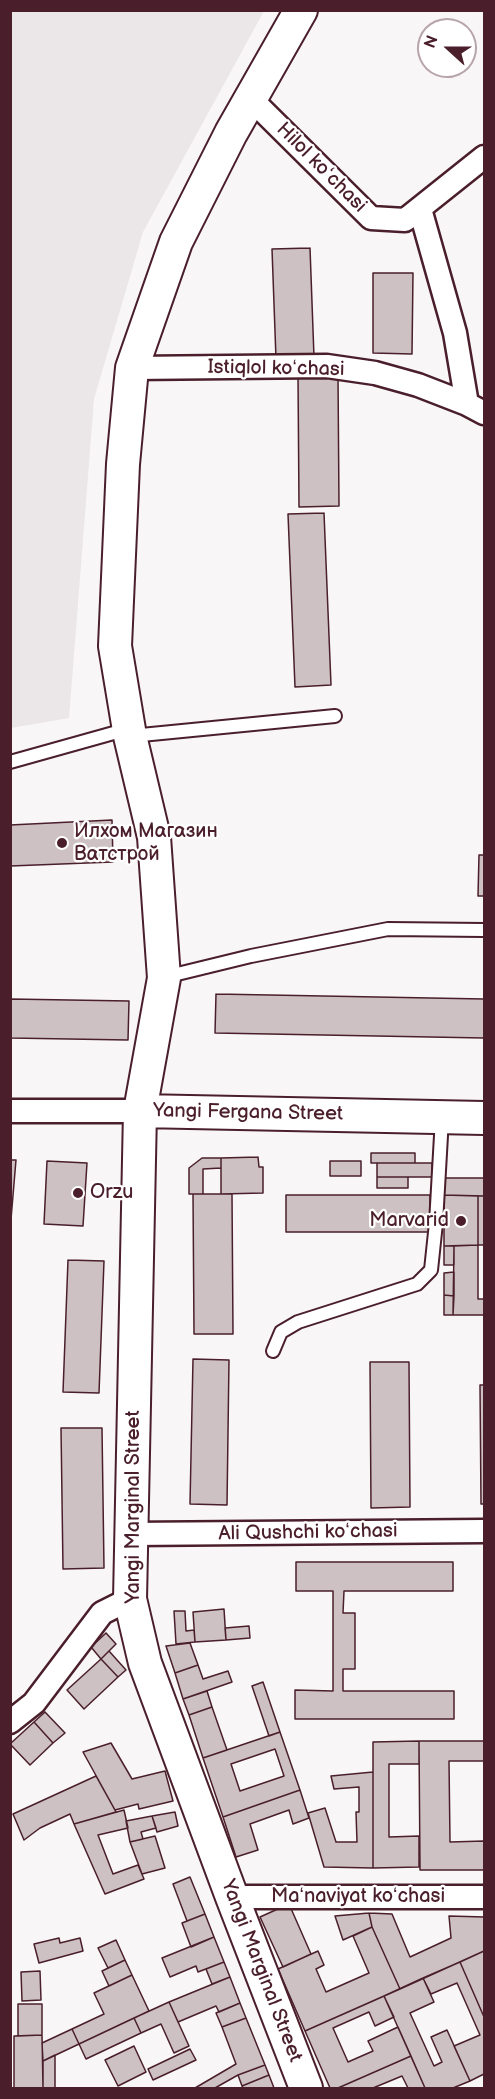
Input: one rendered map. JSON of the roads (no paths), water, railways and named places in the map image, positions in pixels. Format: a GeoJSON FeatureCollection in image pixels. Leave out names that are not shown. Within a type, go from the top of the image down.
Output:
{"type":"FeatureCollection","features":[{"type":"Feature","properties":{"kind":"main road","name":"Yangi Marginal Street"},"geometry":{"type":"LineString","coordinates":[[301,10],[231,132],[176,242],[132,368],[123,464],[115,646],[130,732],[154,837],[164,978],[140,1111],[130,1599],[145,1663],[306,2088]]}},
{"type":"Feature","properties":{"kind":"main road","name":"Yangi Fergana Street"},"geometry":{"type":"LineString","coordinates":[[140,1111],[484,1118]]}},
{"type":"Feature","properties":{"kind":"street","name":"Hilol koʻchasi"},"geometry":{"type":"LineString","coordinates":[[250,98],[371,218],[405,220],[484,157]]}},
{"type":"Feature","properties":{"kind":"street"},"geometry":{"type":"LineString","coordinates":[[420,209],[476,408]]}},
{"type":"Feature","properties":{"kind":"street","name":"Istiqlol koʻchasi"},"geometry":{"type":"LineString","coordinates":[[132,368],[327,366],[375,373],[397,379],[476,408]]}},
{"type":"Feature","properties":{"kind":"street","name":"Yangi Fergana Street"},"geometry":{"type":"LineString","coordinates":[[10,1111],[140,1111]]}},
{"type":"Feature","properties":{"kind":"street","name":"Ali Qushchi koʻchasi"},"geometry":{"type":"LineString","coordinates":[[131,1534],[484,1531]]}},
{"type":"Feature","properties":{"kind":"street"},"geometry":{"type":"LineString","coordinates":[[10,1722],[34,1703],[102,1613],[130,1599]]}},
{"type":"Feature","properties":{"kind":"street","name":"Maʻnaviyat koʻchasi"},"geometry":{"type":"LineString","coordinates":[[232,1897],[484,1897]]}},
{"type":"Feature","properties":{"kind":"lane"},"geometry":{"type":"LineString","coordinates":[[10,762],[130,732],[335,716]]}},
{"type":"Feature","properties":{"kind":"lane"},"geometry":{"type":"LineString","coordinates":[[164,978],[251,956],[388,929],[484,930]]}},
{"type":"Feature","properties":{"kind":"lane"},"geometry":{"type":"LineString","coordinates":[[273,1351],[281,1332],[298,1322],[417,1284],[431,1270],[442,1117]]}},
{"type":"Feature","properties":{"kind":"place","name":"Илхом Магазин Ватстрой"},"geometry":{"type":"Point","coordinates":[62,843]}},
{"type":"Feature","properties":{"kind":"place","name":"Orzu"},"geometry":{"type":"Point","coordinates":[78,1193]}},
{"type":"Feature","properties":{"kind":"place","name":"Marvarid"},"geometry":{"type":"Point","coordinates":[461,1221]}}]}
